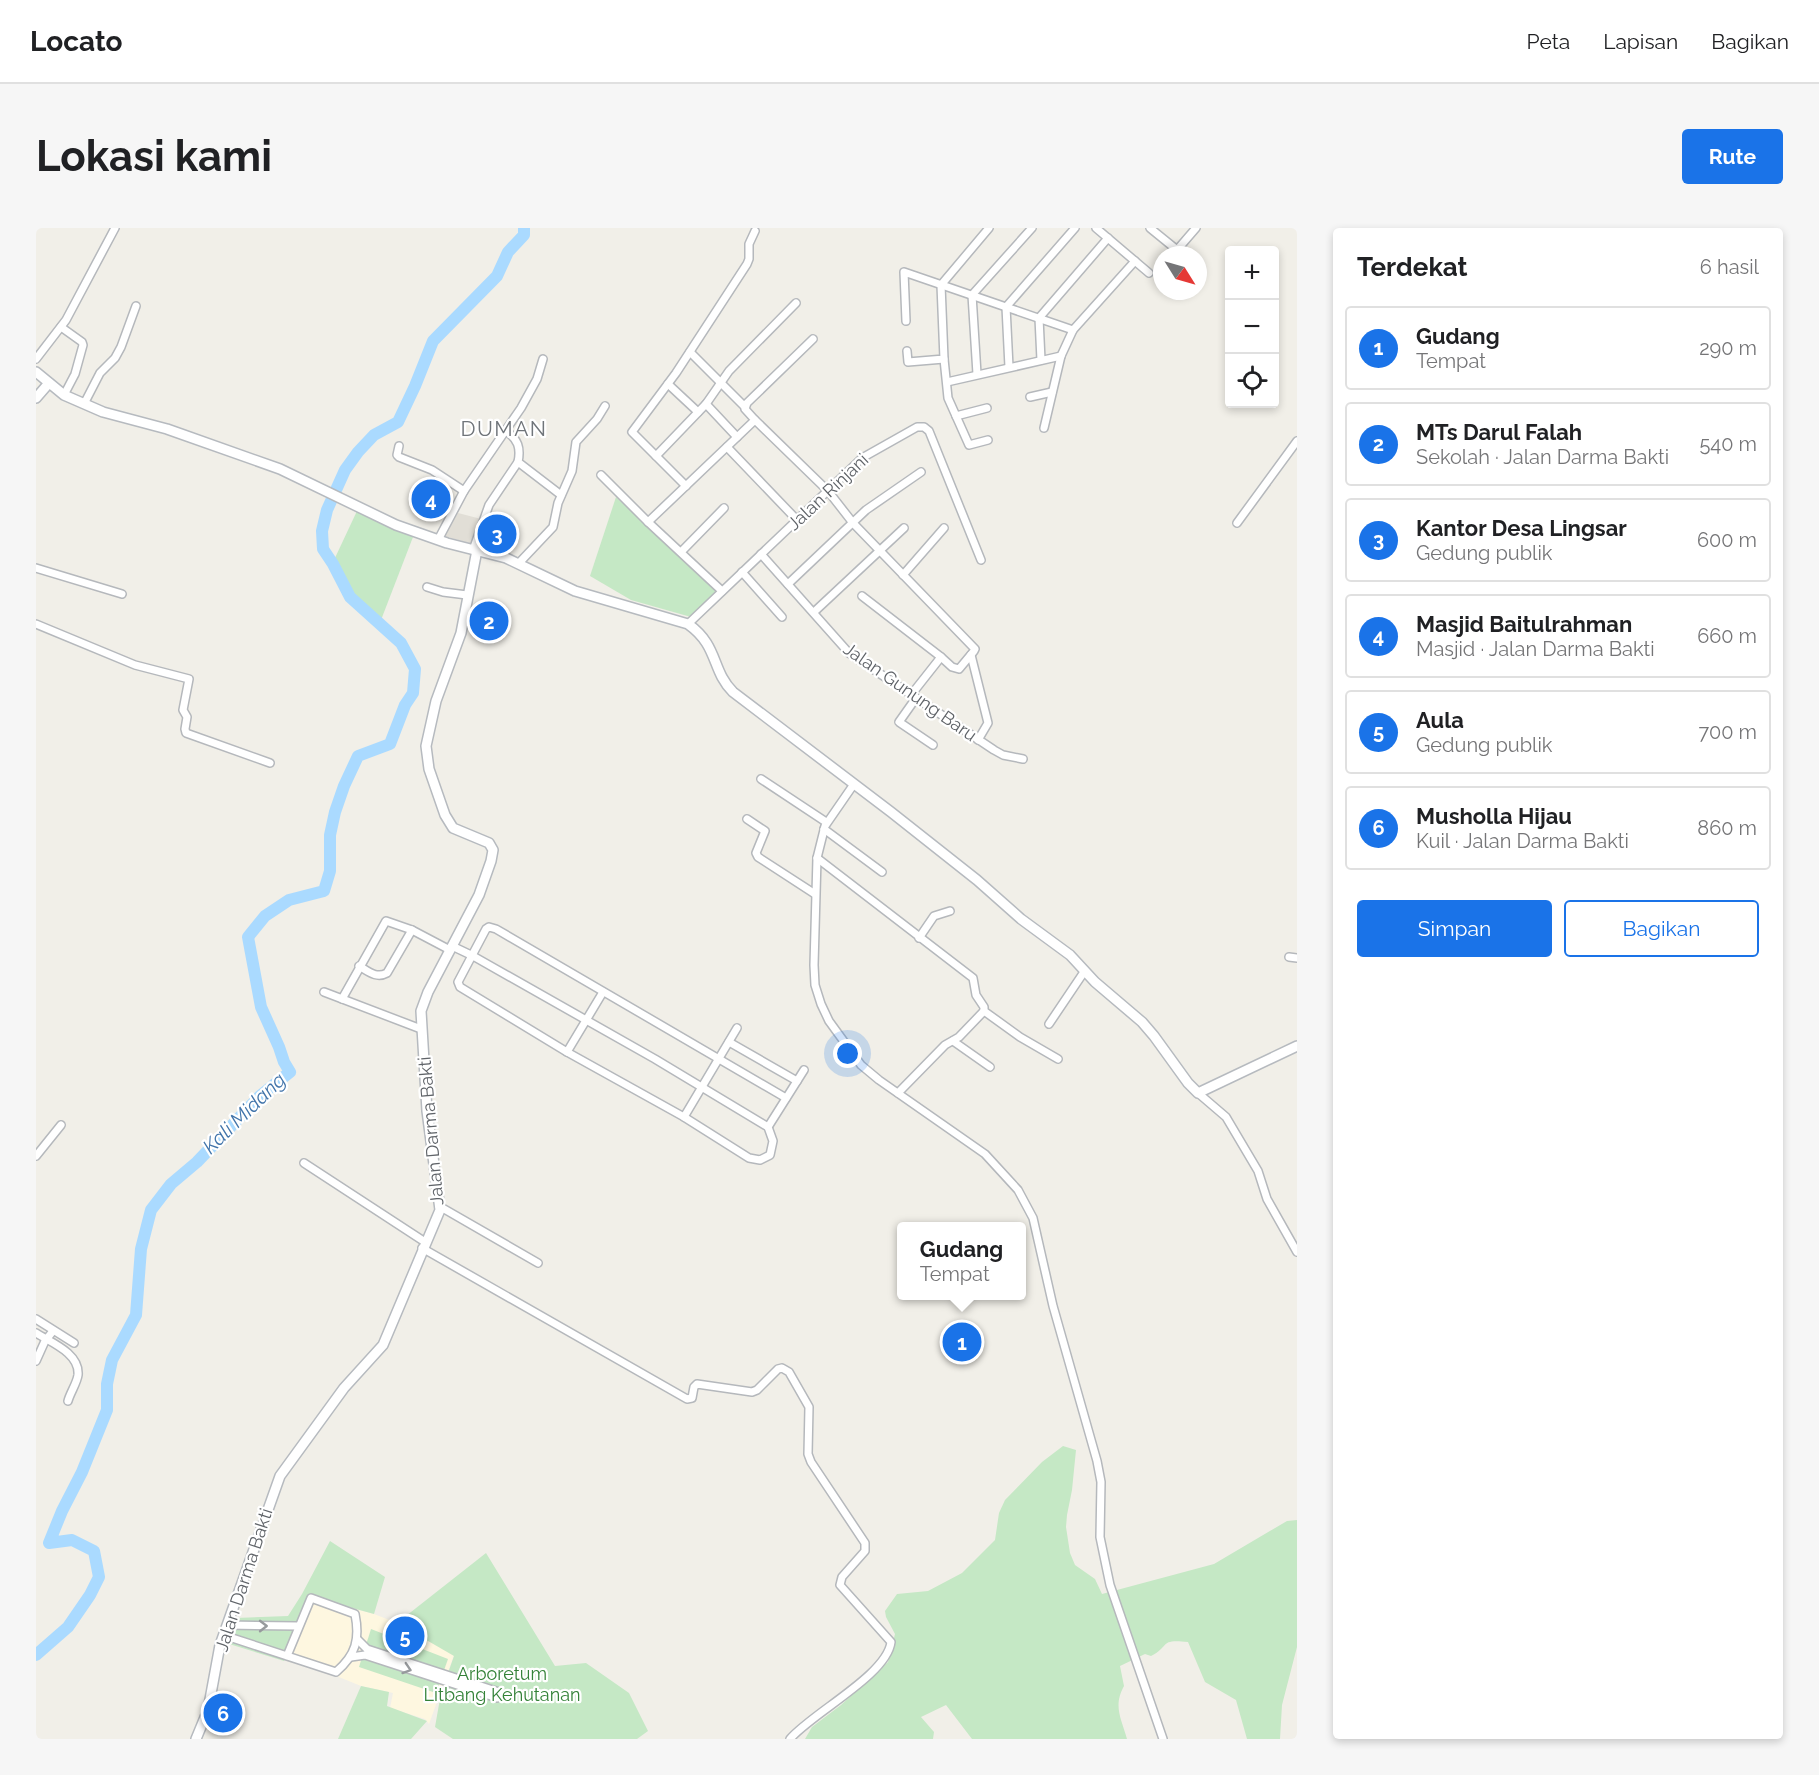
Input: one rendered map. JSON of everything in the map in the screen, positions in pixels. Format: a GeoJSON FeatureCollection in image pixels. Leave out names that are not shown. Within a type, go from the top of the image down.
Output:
{"type":"FeatureCollection","features":[{"type":"Feature","properties":{"kind":"street"},"geometry":{"type":"LineString","coordinates":[[36,359],[61,327],[115,228]]}},
{"type":"Feature","properties":{"kind":"street"},"geometry":{"type":"LineString","coordinates":[[988,440],[969,445],[948,398],[940,285],[989,228]]}},
{"type":"Feature","properties":{"kind":"street"},"geometry":{"type":"LineString","coordinates":[[977,374],[972,296],[1032,228]]}},
{"type":"Feature","properties":{"kind":"street"},"geometry":{"type":"LineString","coordinates":[[1009,367],[1006,307],[1075,228]]}},
{"type":"Feature","properties":{"kind":"street"},"geometry":{"type":"LineString","coordinates":[[1096,228],[1149,273]]}},
{"type":"Feature","properties":{"kind":"street"},"geometry":{"type":"LineString","coordinates":[[1150,228],[1177,250],[1196,228]]}},
{"type":"Feature","properties":{"kind":"street"},"geometry":{"type":"LineString","coordinates":[[686,486],[632,432],[690,352],[748,261],[749,244],[755,231]]}},
{"type":"Feature","properties":{"kind":"street"},"geometry":{"type":"LineString","coordinates":[[1041,360],[1039,318],[1108,238]]}},
{"type":"Feature","properties":{"kind":"street"},"geometry":{"type":"LineString","coordinates":[[1044,428],[1061,356],[1073,330],[1135,261]]}},
{"type":"Feature","properties":{"kind":"street"},"geometry":{"type":"LineString","coordinates":[[906,321],[904,272],[1073,330]]}},
{"type":"Feature","properties":{"kind":"street"},"geometry":{"type":"LineString","coordinates":[[656,456],[706,404],[720,381],[796,303]]}},
{"type":"Feature","properties":{"kind":"street"},"geometry":{"type":"LineString","coordinates":[[84,404],[100,372],[115,358],[121,347],[136,306]]}},
{"type":"Feature","properties":{"kind":"street"},"geometry":{"type":"LineString","coordinates":[[61,327],[83,345],[75,374],[64,395]]}},
{"type":"Feature","properties":{"kind":"street"},"geometry":{"type":"LineString","coordinates":[[745,407],[813,339]]}},
{"type":"Feature","properties":{"kind":"street"},"geometry":{"type":"LineString","coordinates":[[907,351],[908,362],[944,359]]}},
{"type":"Feature","properties":{"kind":"street"},"geometry":{"type":"LineString","coordinates":[[690,352],[828,491],[853,523],[974,647],[974,651],[959,669],[952,667],[862,596]]}},
{"type":"Feature","properties":{"kind":"street"},"geometry":{"type":"LineString","coordinates":[[947,382],[1061,356]]}},
{"type":"Feature","properties":{"kind":"street"},"geometry":{"type":"LineString","coordinates":[[438,540],[464,491],[506,431],[537,379],[543,359]]}},
{"type":"Feature","properties":{"kind":"street"},"geometry":{"type":"LineString","coordinates":[[36,372],[64,395],[84,404],[116,416],[167,429],[295,475],[337,498],[396,525],[438,540],[519,563],[563,587],[688,624],[708,643],[723,679],[733,692],[1058,945],[1084,972],[1142,1022],[1183,1077],[1226,1117],[1258,1171],[1267,1199],[1297,1252]]}},
{"type":"Feature","properties":{"kind":"street"},"geometry":{"type":"LineString","coordinates":[[36,398],[49,383]]}},
{"type":"Feature","properties":{"kind":"street"},"geometry":{"type":"LineString","coordinates":[[668,384],[698,412]]}},
{"type":"Feature","properties":{"kind":"street"},"geometry":{"type":"LineString","coordinates":[[1030,397],[1052,392]]}},
{"type":"Feature","properties":{"kind":"street"},"geometry":{"type":"LineString","coordinates":[[706,404],[737,437]]}},
{"type":"Feature","properties":{"kind":"street"},"geometry":{"type":"LineString","coordinates":[[519,563],[551,531],[561,495],[572,471],[576,442],[597,419],[605,406]]}},
{"type":"Feature","properties":{"kind":"street"},"geometry":{"type":"LineString","coordinates":[[956,416],[987,408]]}},
{"type":"Feature","properties":{"kind":"street"},"geometry":{"type":"LineString","coordinates":[[648,522],[755,420]]}},
{"type":"Feature","properties":{"kind":"street","name":"Jalan Rinjani"},"geometry":{"type":"LineString","coordinates":[[688,624],[862,458],[917,428],[924,427],[929,431],[981,560]]}},
{"type":"Feature","properties":{"kind":"street"},"geometry":{"type":"LineString","coordinates":[[506,431],[513,436],[519,446],[518,462],[561,495]]}},
{"type":"Feature","properties":{"kind":"street"},"geometry":{"type":"LineString","coordinates":[[1237,523],[1297,441]]}},
{"type":"Feature","properties":{"kind":"street"},"geometry":{"type":"LineString","coordinates":[[399,446],[397,454],[399,457],[432,470],[464,491]]}},
{"type":"Feature","properties":{"kind":"street"},"geometry":{"type":"LineString","coordinates":[[727,447],[797,520]]}},
{"type":"Feature","properties":{"kind":"street","name":"Jalan Darma Bakti"},"geometry":{"type":"LineString","coordinates":[[196,1739],[208,1710],[223,1635],[280,1476],[344,1388],[383,1345],[437,1219],[439,1206],[427,1111],[420,1015],[425,998],[483,885],[492,850],[489,843],[453,828],[445,815],[429,769],[426,756],[427,741],[433,713],[461,633],[475,550],[489,505],[518,462]]}},
{"type":"Feature","properties":{"kind":"street"},"geometry":{"type":"LineString","coordinates":[[788,584],[866,510],[921,472]]}},
{"type":"Feature","properties":{"kind":"street"},"geometry":{"type":"LineString","coordinates":[[601,475],[722,591]]}},
{"type":"Feature","properties":{"kind":"street"},"geometry":{"type":"LineString","coordinates":[[681,552],[724,508]]}},
{"type":"Feature","properties":{"kind":"street"},"geometry":{"type":"LineString","coordinates":[[814,612],[904,528]]}},
{"type":"Feature","properties":{"kind":"street"},"geometry":{"type":"LineString","coordinates":[[903,575],[944,528]]}},
{"type":"Feature","properties":{"kind":"street","name":"Jalan Gunung Baru"},"geometry":{"type":"LineString","coordinates":[[761,554],[849,653],[998,753],[1023,759]]}},
{"type":"Feature","properties":{"kind":"street"},"geometry":{"type":"LineString","coordinates":[[36,568],[122,594]]}},
{"type":"Feature","properties":{"kind":"street"},"geometry":{"type":"LineString","coordinates":[[742,572],[782,617]]}},
{"type":"Feature","properties":{"kind":"street"},"geometry":{"type":"LineString","coordinates":[[427,587],[467,595]]}},
{"type":"Feature","properties":{"kind":"street"},"geometry":{"type":"LineString","coordinates":[[36,624],[135,665],[189,679],[183,710],[187,716],[186,733],[270,763]]}},
{"type":"Feature","properties":{"kind":"street"},"geometry":{"type":"LineString","coordinates":[[971,655],[988,723],[978,740]]}},
{"type":"Feature","properties":{"kind":"street"},"geometry":{"type":"LineString","coordinates":[[933,746],[898,722],[923,677],[941,657]]}},
{"type":"Feature","properties":{"kind":"street"},"geometry":{"type":"LineString","coordinates":[[761,779],[882,872]]}},
{"type":"Feature","properties":{"kind":"street"},"geometry":{"type":"LineString","coordinates":[[854,784],[825,826],[817,858],[814,975],[817,993],[825,1013],[861,1065],[985,1154],[1018,1190],[1033,1218],[1055,1316],[1097,1461],[1101,1482],[1100,1537],[1110,1586],[1163,1739]]}},
{"type":"Feature","properties":{"kind":"street"},"geometry":{"type":"LineString","coordinates":[[747,819],[764,830],[756,853],[758,857],[815,894]]}},
{"type":"Feature","properties":{"kind":"street"},"geometry":{"type":"LineString","coordinates":[[817,858],[973,978],[976,995],[984,1011],[1020,1037],[1058,1059]]}},
{"type":"Feature","properties":{"kind":"street"},"geometry":{"type":"LineString","coordinates":[[919,938],[934,916],[950,911]]}},
{"type":"Feature","properties":{"kind":"street"},"geometry":{"type":"LineString","coordinates":[[342,999],[386,921],[412,930],[473,956],[768,1127],[772,1135],[772,1150],[766,1158],[755,1160],[743,1154],[684,1117],[567,1052],[460,987],[458,982],[473,956],[486,929],[492,927],[786,1098]]}},
{"type":"Feature","properties":{"kind":"street"},"geometry":{"type":"LineString","coordinates":[[359,966],[375,975],[387,973],[412,930]]}},
{"type":"Feature","properties":{"kind":"street"},"geometry":{"type":"LineString","coordinates":[[1049,1024],[1084,972]]}},
{"type":"Feature","properties":{"kind":"street"},"geometry":{"type":"LineString","coordinates":[[324,992],[421,1029]]}},
{"type":"Feature","properties":{"kind":"street"},"geometry":{"type":"LineString","coordinates":[[567,1052],[603,992]]}},
{"type":"Feature","properties":{"kind":"street"},"geometry":{"type":"LineString","coordinates":[[898,1093],[945,1045],[953,1041],[984,1011]]}},
{"type":"Feature","properties":{"kind":"street"},"geometry":{"type":"LineString","coordinates":[[684,1117],[737,1028]]}},
{"type":"Feature","properties":{"kind":"street"},"geometry":{"type":"LineString","coordinates":[[953,1041],[990,1067]]}},
{"type":"Feature","properties":{"kind":"street"},"geometry":{"type":"LineString","coordinates":[[729,1042],[797,1081]]}},
{"type":"Feature","properties":{"kind":"street"},"geometry":{"type":"LineString","coordinates":[[1201,1092],[1297,1046]]}},
{"type":"Feature","properties":{"kind":"street"},"geometry":{"type":"LineString","coordinates":[[768,1127],[804,1070]]}},
{"type":"Feature","properties":{"kind":"street"},"geometry":{"type":"LineString","coordinates":[[36,1156],[61,1125]]}},
{"type":"Feature","properties":{"kind":"street"},"geometry":{"type":"LineString","coordinates":[[304,1163],[424,1245],[687,1399],[692,1398],[694,1387],[697,1384],[752,1392],[757,1390],[778,1369],[782,1368],[789,1372],[809,1407],[808,1454],[811,1462],[865,1543],[865,1551],[842,1576],[840,1585],[891,1642],[888,1652],[875,1669],[790,1739]]}},
{"type":"Feature","properties":{"kind":"street"},"geometry":{"type":"LineString","coordinates":[[439,1206],[538,1263]]}},
{"type":"Feature","properties":{"kind":"street"},"geometry":{"type":"LineString","coordinates":[[36,1319],[74,1343]]}},
{"type":"Feature","properties":{"kind":"street"},"geometry":{"type":"LineString","coordinates":[[36,1361],[53,1330]]}},
{"type":"Feature","properties":{"kind":"street"},"geometry":{"type":"LineString","coordinates":[[36,1333],[66,1351],[76,1367],[78,1376],[68,1401]]}},
{"type":"Feature","properties":{"kind":"street"},"geometry":{"type":"LineString","coordinates":[[223,1635],[287,1656],[336,1672],[351,1657],[357,1639],[354,1614],[314,1598],[309,1600],[287,1656]]}},
{"type":"Feature","properties":{"kind":"street"},"geometry":{"type":"LineString","coordinates":[[227,1625],[298,1626]]}},
{"type":"Feature","properties":{"kind":"street"},"geometry":{"type":"LineString","coordinates":[[357,1639],[366,1652]]}},
{"type":"Feature","properties":{"kind":"street"},"geometry":{"type":"LineString","coordinates":[[351,1657],[366,1652],[497,1698],[501,1697],[499,1692],[444,1678]]}},
{"type":"Feature","properties":{"kind":"shaded area"},"geometry":{"type":"Polygon","coordinates":[[[458,513],[485,520],[473,544],[444,536],[458,513]]]}},
{"type":"Feature","properties":{"kind":"shaded area"},"geometry":{"type":"Polygon","coordinates":[[[314,1598],[374,1614],[397,1623],[454,1655],[429,1724],[425,1719],[390,1708],[393,1693],[361,1686],[287,1656],[314,1598]]]}},
{"type":"Feature","properties":{"kind":"green space"},"geometry":{"type":"Polygon","coordinates":[[[616,497],[719,593],[691,617],[631,600],[590,576],[616,497]]]}},
{"type":"Feature","properties":{"kind":"green space"},"geometry":{"type":"Polygon","coordinates":[[[357,511],[413,537],[381,620],[351,594],[334,560],[357,511]]]}},
{"type":"Feature","properties":{"kind":"green space"},"geometry":{"type":"Polygon","coordinates":[[[1063,1446],[1076,1450],[1066,1527],[1070,1553],[1075,1565],[1095,1579],[1102,1594],[1214,1564],[1287,1521],[1297,1520],[1297,1647],[1282,1705],[1280,1739],[1247,1739],[1236,1700],[1205,1682],[1188,1642],[1179,1641],[1168,1642],[1151,1656],[1145,1654],[1120,1666],[1124,1686],[1119,1706],[1127,1739],[972,1739],[946,1705],[921,1717],[934,1732],[933,1739],[805,1739],[812,1727],[841,1705],[888,1662],[895,1634],[885,1611],[897,1594],[928,1591],[962,1573],[995,1540],[999,1513],[1005,1500],[1042,1462],[1063,1446]]]}},
{"type":"Feature","properties":{"kind":"green space"},"geometry":{"type":"Polygon","coordinates":[[[330,1541],[385,1577],[374,1614],[309,1596],[311,1598],[284,1661],[226,1643],[235,1618],[288,1616],[330,1541]]]}},
{"type":"Feature","properties":{"kind":"green space","name":"Arboretum Litbang Kehutanan"},"geometry":{"type":"Polygon","coordinates":[[[486,1553],[555,1666],[586,1663],[629,1693],[648,1731],[637,1739],[453,1739],[435,1727],[441,1693],[454,1656],[397,1623],[486,1553]]]}},
{"type":"Feature","properties":{"kind":"green space"},"geometry":{"type":"Polygon","coordinates":[[[371,1629],[448,1659],[436,1693],[359,1667],[371,1629]]]}},
{"type":"Feature","properties":{"kind":"green space","name":"Arboretum Litbang Kehutanan"},"geometry":{"type":"Polygon","coordinates":[[[361,1686],[389,1692],[387,1706],[427,1721],[411,1739],[338,1739],[361,1686]]]}},
{"type":"Feature","properties":{"kind":"waterway","name":"Kali Midang"},"geometry":{"type":"LineString","coordinates":[[36,1655],[68,1627],[90,1595],[99,1577],[94,1551],[72,1540],[49,1543],[82,1472],[107,1410],[107,1384],[112,1360],[136,1315],[141,1249],[151,1210],[171,1184],[197,1162],[260,1096],[290,1072],[261,1007],[248,937],[265,916],[289,900],[324,891],[330,871],[330,835],[344,786],[358,756],[390,744],[405,705],[413,693],[415,669],[401,643],[350,597],[323,549],[322,531],[327,510],[345,470],[358,452],[374,435],[398,422],[433,341],[497,276],[508,252],[524,235],[524,228]]}},
{"type":"Feature","properties":{"kind":"place","name":"Masjid Baitulrahman"},"geometry":{"type":"Point","coordinates":[431,499]}},
{"type":"Feature","properties":{"kind":"place","name":"Kantor Desa Lingsar"},"geometry":{"type":"Point","coordinates":[497,534]}},
{"type":"Feature","properties":{"kind":"place","name":"MTs Darul Falah"},"geometry":{"type":"Point","coordinates":[489,621]}},
{"type":"Feature","properties":{"kind":"place","name":"Gudang"},"geometry":{"type":"Point","coordinates":[962,1342]}},
{"type":"Feature","properties":{"kind":"place","name":"Aula"},"geometry":{"type":"Point","coordinates":[405,1636]}},
{"type":"Feature","properties":{"kind":"place","name":"Musholla Hijau"},"geometry":{"type":"Point","coordinates":[223,1713]}},
{"type":"Feature","properties":{"kind":"district","name":"DUMAN"},"geometry":{"type":"Point","coordinates":[504,429]}}]}
